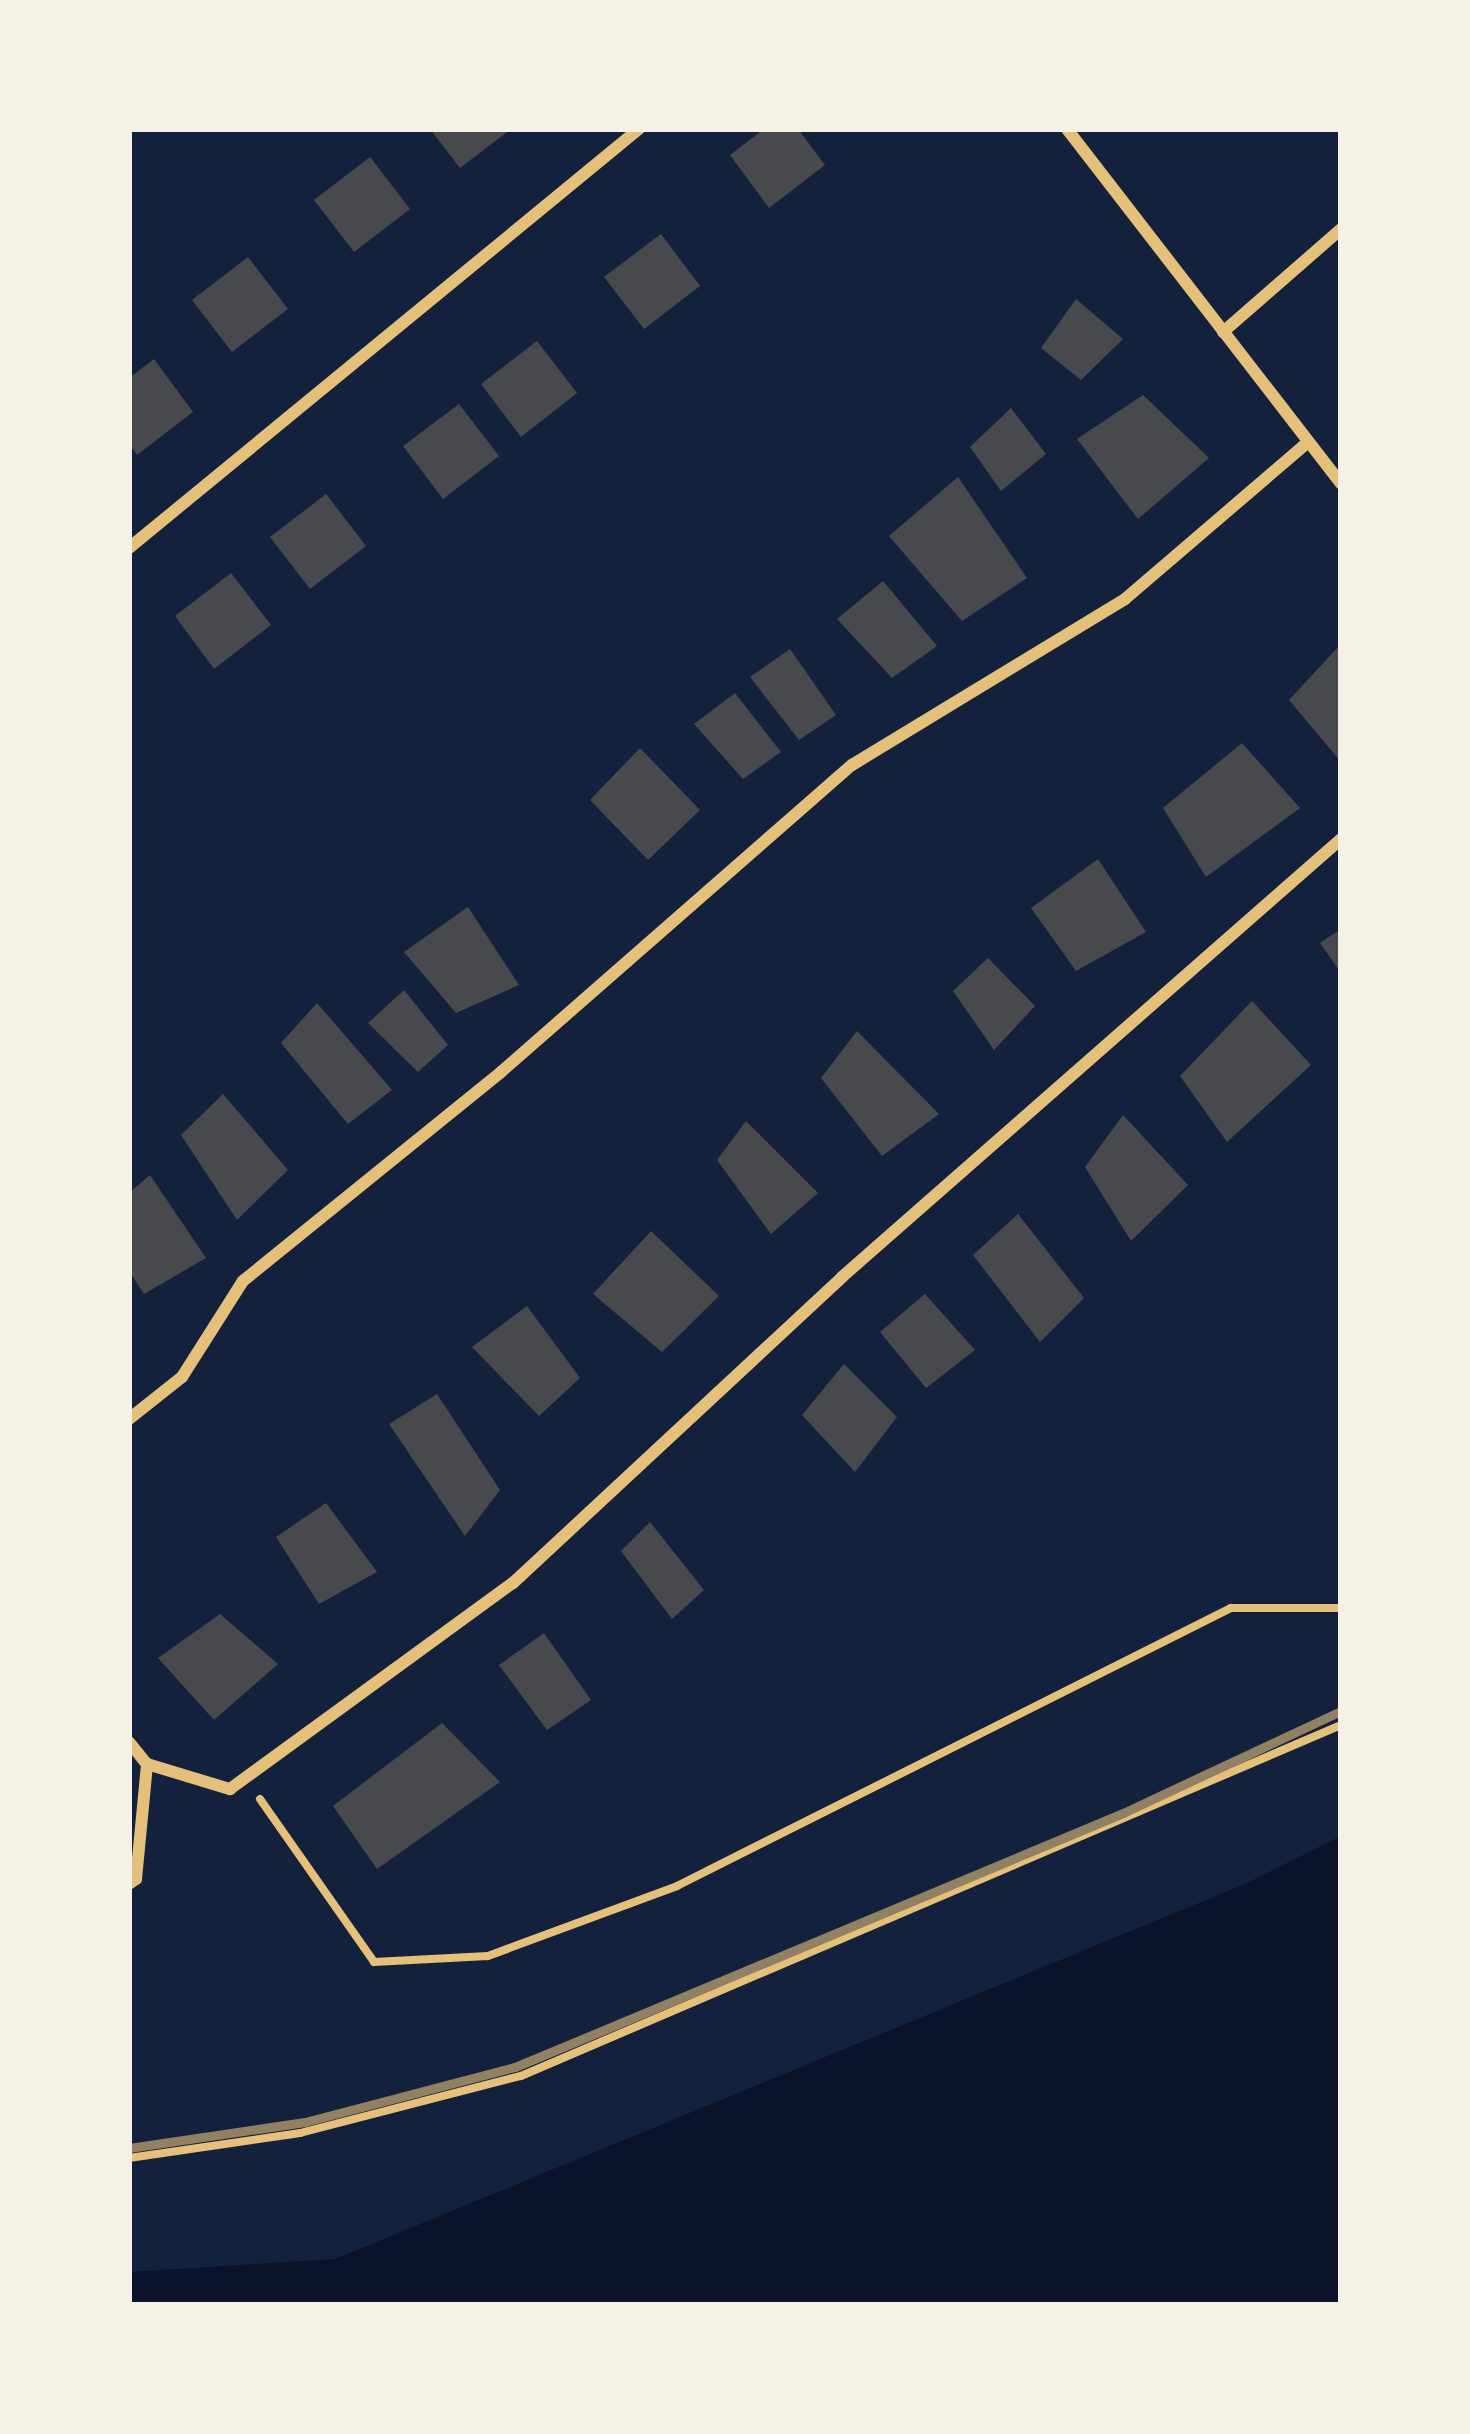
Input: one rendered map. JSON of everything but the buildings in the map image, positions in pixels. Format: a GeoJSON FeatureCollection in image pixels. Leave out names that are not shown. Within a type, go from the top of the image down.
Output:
{"type":"FeatureCollection","features":[{"type":"Feature","properties":{"kind":"street"},"geometry":{"type":"LineString","coordinates":[[129,548],[639,129]]}},
{"type":"Feature","properties":{"kind":"street"},"geometry":{"type":"LineString","coordinates":[[1066,129],[1341,484]]}},
{"type":"Feature","properties":{"kind":"street"},"geometry":{"type":"LineString","coordinates":[[1223,332],[1341,229]]}},
{"type":"Feature","properties":{"kind":"street"},"geometry":{"type":"LineString","coordinates":[[129,1419],[182,1377],[243,1281],[501,1072],[852,765],[1126,599],[1308,442]]}},
{"type":"Feature","properties":{"kind":"street"},"geometry":{"type":"LineString","coordinates":[[129,1742],[147,1764],[230,1790],[513,1583],[842,1277],[1341,839]]}},
{"type":"Feature","properties":{"kind":"street"},"geometry":{"type":"LineString","coordinates":[[129,1884],[136,1879],[147,1764]]}},
{"type":"Feature","properties":{"kind":"path"},"geometry":{"type":"LineString","coordinates":[[245,1778],[374,1963],[488,1956],[677,1886],[1231,1608],[1341,1608]]}},
{"type":"Feature","properties":{"kind":"path"},"geometry":{"type":"LineString","coordinates":[[129,2158],[300,2133],[521,2076],[1341,1725]]}},
{"type":"Feature","properties":{"kind":"water"},"geometry":{"type":"Polygon","coordinates":[[[1341,1836],[1341,2305],[129,2305],[129,2272],[335,2259],[1245,1884],[1341,1836]]]}},
{"type":"Feature","properties":{"kind":"railway"},"geometry":{"type":"LineString","coordinates":[[129,2148],[305,2122],[515,2067],[1123,1813],[1341,1711]]}}]}
